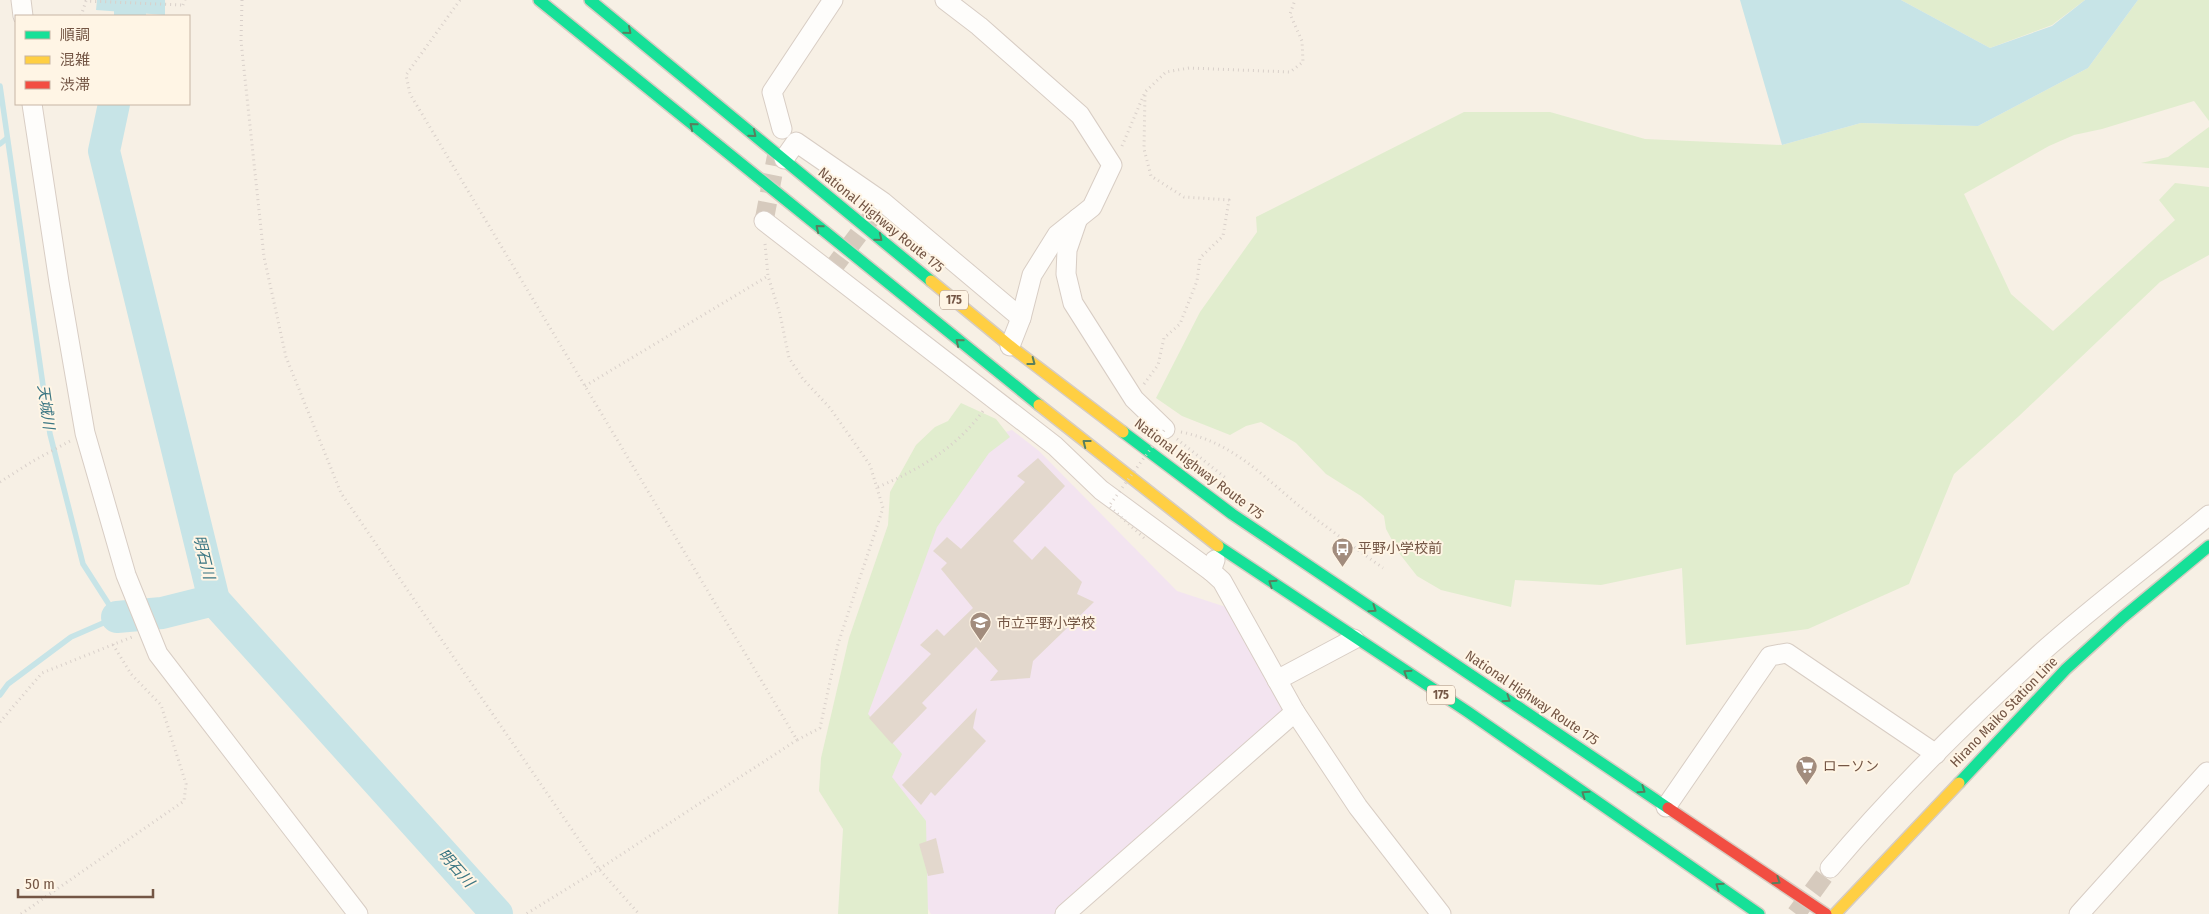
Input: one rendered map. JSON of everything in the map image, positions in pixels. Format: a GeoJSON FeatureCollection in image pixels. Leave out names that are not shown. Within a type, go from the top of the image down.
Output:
{"type":"FeatureCollection","features":[{"type":"Feature","properties":{"kind":"main road","name":"175"},"geometry":{"type":"LineString","coordinates":[[539,0],[1000,375],[1219,546],[1476,718],[1759,914]]}},
{"type":"Feature","properties":{"kind":"main road","name":"National Highway Route 175"},"geometry":{"type":"LineString","coordinates":[[590,0],[1010,346],[1232,514],[1826,914]]}},
{"type":"Feature","properties":{"kind":"main road","name":"Hirano Maiko Station Line"},"geometry":{"type":"LineString","coordinates":[[1834,914],[2066,669],[2122,618],[2209,546]]}},
{"type":"Feature","properties":{"kind":"street"},"geometry":{"type":"LineString","coordinates":[[21,0],[23,15]]}},
{"type":"Feature","properties":{"kind":"street"},"geometry":{"type":"LineString","coordinates":[[782,129],[772,92],[833,0]]}},
{"type":"Feature","properties":{"kind":"street"},"geometry":{"type":"LineString","coordinates":[[945,0],[979,26],[1080,115],[1112,165],[1092,207],[1057,235],[1032,276],[1022,318],[1010,346]]}},
{"type":"Feature","properties":{"kind":"street"},"geometry":{"type":"LineString","coordinates":[[32,105],[59,282],[85,433],[126,575],[158,654],[358,914]]}},
{"type":"Feature","properties":{"kind":"street"},"geometry":{"type":"LineString","coordinates":[[784,159],[796,142],[883,202],[1022,318]]}},
{"type":"Feature","properties":{"kind":"street"},"geometry":{"type":"LineString","coordinates":[[1078,218],[1067,250],[1066,274],[1072,303],[1134,399],[1165,429]]}},
{"type":"Feature","properties":{"kind":"street"},"geometry":{"type":"LineString","coordinates":[[764,221],[1055,446],[1101,490],[1222,581],[1295,712],[1358,807],[1441,914]]}},
{"type":"Feature","properties":{"kind":"street"},"geometry":{"type":"LineString","coordinates":[[1830,868],[1866,825],[1936,754],[2043,652],[2209,515]]}},
{"type":"Feature","properties":{"kind":"street"},"geometry":{"type":"LineString","coordinates":[[1211,571],[1219,546]]}},
{"type":"Feature","properties":{"kind":"street"},"geometry":{"type":"LineString","coordinates":[[1277,680],[1354,638]]}},
{"type":"Feature","properties":{"kind":"street"},"geometry":{"type":"LineString","coordinates":[[2043,652],[2066,669]]}},
{"type":"Feature","properties":{"kind":"street"},"geometry":{"type":"LineString","coordinates":[[1666,807],[1770,656],[1787,653],[1936,754]]}},
{"type":"Feature","properties":{"kind":"street"},"geometry":{"type":"LineString","coordinates":[[1065,914],[1295,712]]}},
{"type":"Feature","properties":{"kind":"street"},"geometry":{"type":"LineString","coordinates":[[2079,914],[2207,772],[2209,774]]}},
{"type":"Feature","properties":{"kind":"path"},"geometry":{"type":"LineString","coordinates":[[81,15],[86,2],[183,5],[184,0]]}},
{"type":"Feature","properties":{"kind":"path"},"geometry":{"type":"LineString","coordinates":[[242,0],[242,41],[264,257],[286,357],[338,484],[347,502],[599,869],[639,914]]}},
{"type":"Feature","properties":{"kind":"path"},"geometry":{"type":"LineString","coordinates":[[460,0],[406,74],[410,94],[797,740]]}},
{"type":"Feature","properties":{"kind":"path"},"geometry":{"type":"LineString","coordinates":[[1112,165],[1131,130],[1145,92],[1166,72],[1190,68],[1290,72],[1303,62],[1302,41],[1290,14],[1295,0]]}},
{"type":"Feature","properties":{"kind":"path"},"geometry":{"type":"LineString","coordinates":[[1134,399],[1158,365],[1164,338],[1180,324],[1197,281],[1200,258],[1223,236],[1229,200],[1184,197],[1151,176],[1144,149],[1145,92]]}},
{"type":"Feature","properties":{"kind":"path"},"geometry":{"type":"LineString","coordinates":[[526,914],[599,869],[797,740],[820,728],[838,644],[883,508],[870,465],[830,408],[804,379],[789,358],[780,314],[768,276],[764,221]]}},
{"type":"Feature","properties":{"kind":"path"},"geometry":{"type":"LineString","coordinates":[[585,386],[768,276]]}},
{"type":"Feature","properties":{"kind":"path"},"geometry":{"type":"LineString","coordinates":[[878,487],[906,475],[944,452],[972,426],[986,407]]}},
{"type":"Feature","properties":{"kind":"path"},"geometry":{"type":"LineString","coordinates":[[1144,538],[1109,506],[1165,429],[1203,437],[1242,459],[1265,475],[1307,512],[1383,568]]}},
{"type":"Feature","properties":{"kind":"path"},"geometry":{"type":"LineString","coordinates":[[0,482],[33,461],[85,433]]}},
{"type":"Feature","properties":{"kind":"path"},"geometry":{"type":"LineString","coordinates":[[0,722],[42,673],[112,643],[149,631]]}},
{"type":"Feature","properties":{"kind":"path"},"geometry":{"type":"LineString","coordinates":[[21,914],[184,801],[186,784],[161,705],[131,674],[112,643]]}},
{"type":"Feature","properties":{"kind":"shaded area"},"geometry":{"type":"Polygon","coordinates":[[[1012,430],[1039,451],[1177,591],[1232,609],[1286,709],[1055,914],[931,914],[848,772],[914,521],[976,441],[1012,430]]]}},
{"type":"Feature","properties":{"kind":"green space"},"geometry":{"type":"Polygon","coordinates":[[[1901,0],[2085,0],[2052,25],[1990,48],[1901,0]]]}},
{"type":"Feature","properties":{"kind":"green space"},"geometry":{"type":"Polygon","coordinates":[[[2138,0],[2209,0],[2209,121],[2194,101],[2102,129],[2074,135],[2049,146],[1964,194],[2011,294],[2053,331],[2175,220],[2159,200],[2175,183],[2209,187],[2209,255],[2160,282],[2019,416],[1954,474],[1909,584],[1808,629],[1686,645],[1682,568],[1601,585],[1515,580],[1511,607],[1441,590],[1417,576],[1399,553],[1386,529],[1384,516],[1361,496],[1326,474],[1296,443],[1261,422],[1246,426],[1230,435],[1182,416],[1156,398],[1200,312],[1257,232],[1256,217],[1464,112],[1550,112],[1645,139],[1782,145],[1861,123],[1978,126],[2088,68],[2138,0]]]}},
{"type":"Feature","properties":{"kind":"green space"},"geometry":{"type":"Polygon","coordinates":[[[2209,127],[2209,168],[2141,163],[2168,157],[2209,127]]]}},
{"type":"Feature","properties":{"kind":"green space"},"geometry":{"type":"Polygon","coordinates":[[[961,403],[996,419],[1010,437],[989,453],[937,527],[868,714],[902,754],[892,777],[926,821],[928,914],[838,914],[843,829],[819,791],[821,758],[849,638],[888,525],[890,492],[916,445],[935,427],[948,421],[961,403]]]}},
{"type":"Feature","properties":{"kind":"water"},"geometry":{"type":"Polygon","coordinates":[[[97,0],[165,0],[165,15],[96,10],[97,0]]]}},
{"type":"Feature","properties":{"kind":"water"},"geometry":{"type":"Polygon","coordinates":[[[1740,0],[1901,0],[1990,48],[2052,26],[2085,0],[2138,0],[2088,68],[1978,126],[1861,123],[1782,145],[1740,0]]]}},
{"type":"Feature","properties":{"kind":"building"},"geometry":{"type":"Polygon","coordinates":[[[1038,458],[1065,486],[1013,541],[1032,560],[1045,546],[1082,582],[1077,594],[1094,602],[1033,661],[1030,678],[990,681],[998,671],[976,647],[922,703],[927,708],[892,744],[869,718],[931,654],[920,645],[937,629],[944,636],[973,608],[941,569],[947,563],[933,551],[947,537],[961,549],[1025,482],[1017,476],[1038,458]]]}},
{"type":"Feature","properties":{"kind":"building"},"geometry":{"type":"Polygon","coordinates":[[[977,708],[973,728],[986,741],[935,796],[931,792],[921,805],[902,785],[977,708]]]}},
{"type":"Feature","properties":{"kind":"building"},"geometry":{"type":"Polygon","coordinates":[[[936,838],[944,873],[928,876],[919,844],[936,838]]]}},
{"type":"Feature","properties":{"kind":"waterway","name":"明石川"},"geometry":{"type":"LineString","coordinates":[[130,0],[130,15]]}},
{"type":"Feature","properties":{"kind":"waterway","name":"天城川"},"geometry":{"type":"LineString","coordinates":[[0,86],[50,434],[83,564],[117,617],[71,637],[8,684],[0,695]]}},
{"type":"Feature","properties":{"kind":"waterway","name":"明石川"},"geometry":{"type":"LineString","coordinates":[[114,105],[104,151],[214,600],[497,914]]}},
{"type":"Feature","properties":{"kind":"waterway","name":"天城川"},"geometry":{"type":"LineString","coordinates":[[0,144],[6,139]]}},
{"type":"Feature","properties":{"kind":"waterway","name":"天城川"},"geometry":{"type":"LineString","coordinates":[[117,617],[162,613],[214,600]]}},
{"type":"Feature","properties":{"kind":"tunnel"},"geometry":{"type":"LineString","coordinates":[[764,221],[779,143]]}},
{"type":"Feature","properties":{"kind":"tunnel"},"geometry":{"type":"LineString","coordinates":[[830,272],[883,202]]}},
{"type":"Feature","properties":{"kind":"tunnel"},"geometry":{"type":"LineString","coordinates":[[1796,914],[1830,868]]}},
{"type":"Feature","properties":{"kind":"traffic: fast"},"geometry":{"type":"LineString","coordinates":[[539,0],[1039,405]]}},
{"type":"Feature","properties":{"kind":"traffic: fast"},"geometry":{"type":"LineString","coordinates":[[590,0],[931,281]]}},
{"type":"Feature","properties":{"kind":"traffic: fast"},"geometry":{"type":"LineString","coordinates":[[1123,432],[1232,514],[1668,808]]}},
{"type":"Feature","properties":{"kind":"traffic: fast"},"geometry":{"type":"LineString","coordinates":[[1218,546],[1468,712],[1759,914]]}},
{"type":"Feature","properties":{"kind":"traffic: fast"},"geometry":{"type":"LineString","coordinates":[[1959,783],[2066,669],[2122,618],[2209,546]]}},
{"type":"Feature","properties":{"kind":"traffic: slow"},"geometry":{"type":"LineString","coordinates":[[931,281],[1010,346],[1123,432]]}},
{"type":"Feature","properties":{"kind":"traffic: slow"},"geometry":{"type":"LineString","coordinates":[[1039,405],[1218,546]]}},
{"type":"Feature","properties":{"kind":"traffic: slow"},"geometry":{"type":"LineString","coordinates":[[1835,914],[1959,783]]}},
{"type":"Feature","properties":{"kind":"traffic: jam"},"geometry":{"type":"LineString","coordinates":[[1668,808],[1826,914]]}},
{"type":"Feature","properties":{"kind":"place","name":"平野小学校前"},"geometry":{"type":"Point","coordinates":[1342,567]}},
{"type":"Feature","properties":{"kind":"place","name":"市立平野小学校"},"geometry":{"type":"Point","coordinates":[981,642]}},
{"type":"Feature","properties":{"kind":"place","name":"ローソン"},"geometry":{"type":"Point","coordinates":[1807,785]}}]}
